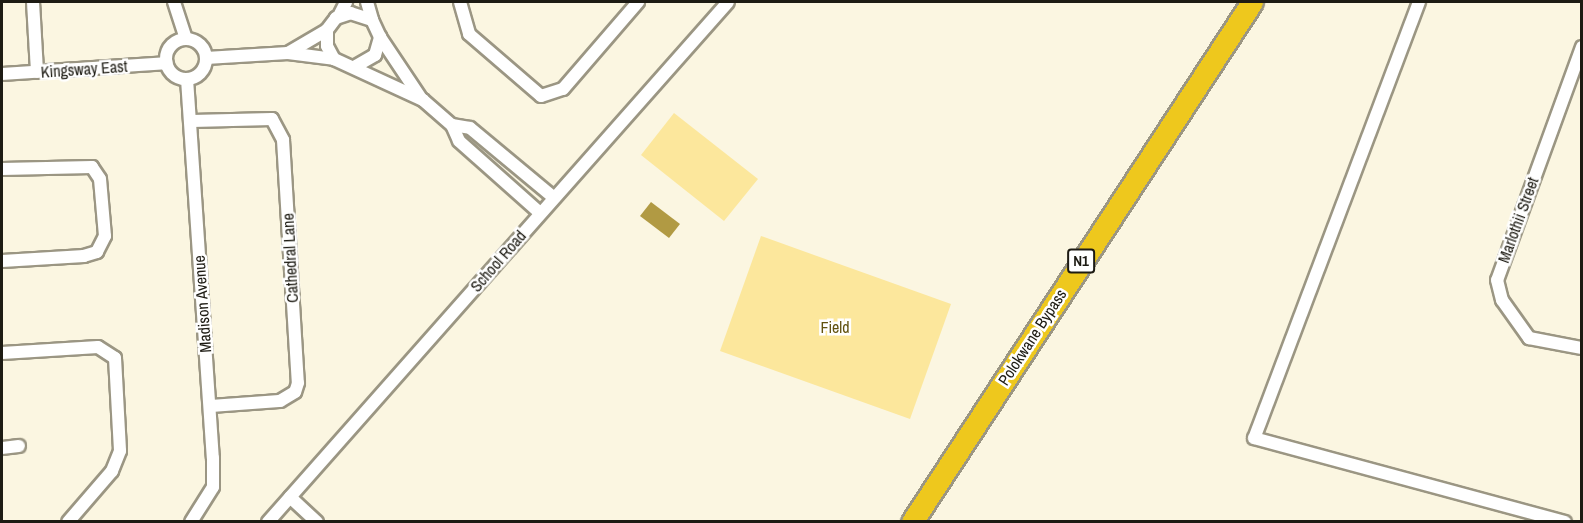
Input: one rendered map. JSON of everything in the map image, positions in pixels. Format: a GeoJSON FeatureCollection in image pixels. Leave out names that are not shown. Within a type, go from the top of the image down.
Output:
{"type":"FeatureCollection","features":[{"type":"Feature","properties":{"kind":"highway","name":"Polokwane Bypass"},"geometry":{"type":"LineString","coordinates":[[912,522],[1252,2]]}},
{"type":"Feature","properties":{"kind":"street"},"geometry":{"type":"LineString","coordinates":[[33,2],[37,72]]}},
{"type":"Feature","properties":{"kind":"street"},"geometry":{"type":"LineString","coordinates":[[175,2],[186,39]]}},
{"type":"Feature","properties":{"kind":"street"},"geometry":{"type":"LineString","coordinates":[[288,53],[327,30],[339,16],[346,2]]}},
{"type":"Feature","properties":{"kind":"street"},"geometry":{"type":"LineString","coordinates":[[367,2],[380,37],[423,100]]}},
{"type":"Feature","properties":{"kind":"street"},"geometry":{"type":"LineString","coordinates":[[460,2],[469,34],[535,93],[546,96],[563,88],[638,2]]}},
{"type":"Feature","properties":{"kind":"street","name":"School Road"},"geometry":{"type":"LineString","coordinates":[[274,520],[290,497],[553,197],[728,2]]}},
{"type":"Feature","properties":{"kind":"street"},"geometry":{"type":"LineString","coordinates":[[1419,2],[1254,438],[1565,522]]}},
{"type":"Feature","properties":{"kind":"street"},"geometry":{"type":"LineString","coordinates":[[339,16],[358,13],[372,20]]}},
{"type":"Feature","properties":{"kind":"street"},"geometry":{"type":"LineString","coordinates":[[327,30],[327,46],[334,59]]}},
{"type":"Feature","properties":{"kind":"street"},"geometry":{"type":"LineString","coordinates":[[356,66],[375,55],[380,37]]}},
{"type":"Feature","properties":{"kind":"street"},"geometry":{"type":"LineString","coordinates":[[186,39],[200,45],[206,58],[201,72],[187,79],[176,76],[167,63],[170,48],[186,39]]}},
{"type":"Feature","properties":{"kind":"street","name":"Marlothii Street"},"geometry":{"type":"LineString","coordinates":[[1581,47],[1497,280],[1502,300],[1529,338],[1581,348]]}},
{"type":"Feature","properties":{"kind":"street"},"geometry":{"type":"LineString","coordinates":[[206,58],[288,53],[334,59],[356,66],[423,100],[452,125],[459,141],[540,213]]}},
{"type":"Feature","properties":{"kind":"street","name":"Kingsway East"},"geometry":{"type":"LineString","coordinates":[[2,74],[167,63]]}},
{"type":"Feature","properties":{"kind":"street","name":"Madison Avenue"},"geometry":{"type":"LineString","coordinates":[[187,79],[192,121],[213,487],[190,522]]}},
{"type":"Feature","properties":{"kind":"street","name":"Cathedral Lane"},"geometry":{"type":"LineString","coordinates":[[192,121],[272,119],[279,127],[284,152],[298,383],[295,392],[280,401],[210,406]]}},
{"type":"Feature","properties":{"kind":"street"},"geometry":{"type":"LineString","coordinates":[[452,125],[470,128],[553,197]]}},
{"type":"Feature","properties":{"kind":"street"},"geometry":{"type":"LineString","coordinates":[[2,169],[92,167],[100,179],[105,236],[97,252],[84,256],[2,261]]}},
{"type":"Feature","properties":{"kind":"street"},"geometry":{"type":"LineString","coordinates":[[2,353],[98,347],[115,358],[120,451],[112,471],[68,522]]}},
{"type":"Feature","properties":{"kind":"street"},"geometry":{"type":"LineString","coordinates":[[2,448],[20,446]]}},
{"type":"Feature","properties":{"kind":"street"},"geometry":{"type":"LineString","coordinates":[[290,497],[316,522]]}},
{"type":"Feature","properties":{"kind":"green space"},"geometry":{"type":"Polygon","coordinates":[[[674,113],[758,179],[724,221],[641,155],[674,113]]]}},
{"type":"Feature","properties":{"kind":"green space","name":"Field"},"geometry":{"type":"Polygon","coordinates":[[[761,236],[951,304],[910,419],[720,351],[761,236]]]}},
{"type":"Feature","properties":{"kind":"shaded area"},"geometry":{"type":"Polygon","coordinates":[[[651,202],[680,224],[669,238],[640,216],[651,202]]]}}]}
